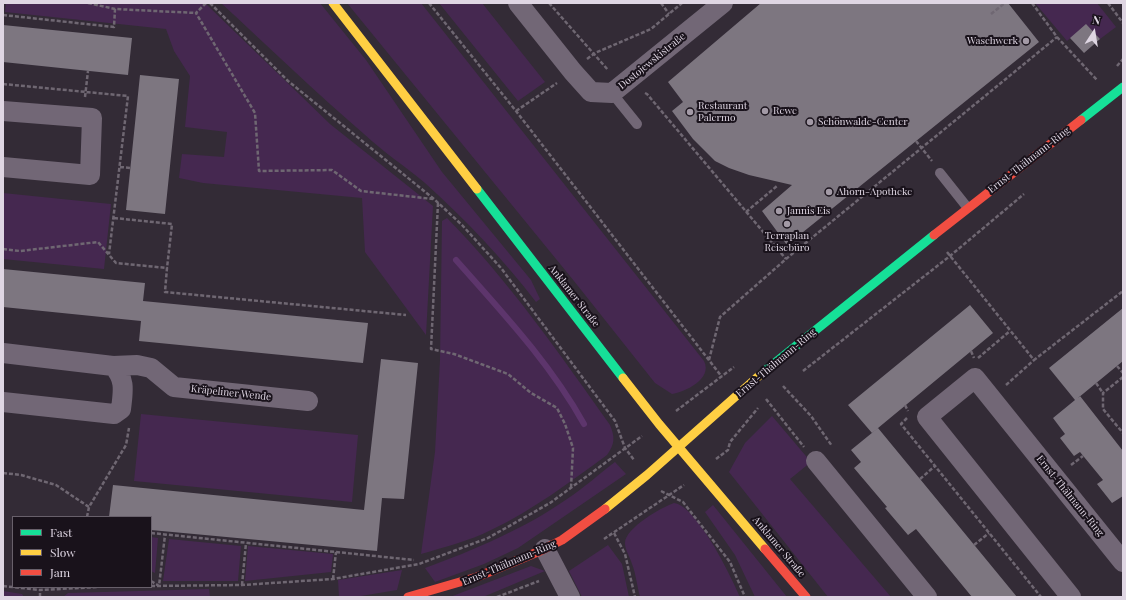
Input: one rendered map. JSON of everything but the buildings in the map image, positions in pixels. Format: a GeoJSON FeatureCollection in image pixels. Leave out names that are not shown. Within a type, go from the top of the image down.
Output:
{"type":"FeatureCollection","features":[{"type":"Feature","properties":{"kind":"street","name":"Anklamer Straße"},"geometry":{"type":"LineString","coordinates":[[333,3],[649,411],[806,597]]}},
{"type":"Feature","properties":{"kind":"street","name":"Dostojewskistraße"},"geometry":{"type":"LineString","coordinates":[[518,3],[573,72],[591,92],[616,90],[723,3]]}},
{"type":"Feature","properties":{"kind":"street","name":"Ernst-Thälmann-Ring"},"geometry":{"type":"LineString","coordinates":[[408,597],[449,588],[475,579],[545,549],[562,540],[635,486],[779,360],[967,207],[1123,87]]}},
{"type":"Feature","properties":{"kind":"street"},"geometry":{"type":"LineString","coordinates":[[3,110],[92,118],[90,175],[3,167]]}},
{"type":"Feature","properties":{"kind":"street","name":"Kräpeliner Wende"},"geometry":{"type":"LineString","coordinates":[[3,353],[113,366],[137,365],[151,368],[174,387],[308,401]]}},
{"type":"Feature","properties":{"kind":"street"},"geometry":{"type":"LineString","coordinates":[[3,402],[114,414],[121,409],[123,387],[120,373],[113,366]]}},
{"type":"Feature","properties":{"kind":"street"},"geometry":{"type":"LineString","coordinates":[[123,387],[158,375]]}},
{"type":"Feature","properties":{"kind":"street","name":"Ernst-Thälmann-Ring"},"geometry":{"type":"LineString","coordinates":[[1071,597],[927,417],[975,378],[1123,562]]}},
{"type":"Feature","properties":{"kind":"street"},"geometry":{"type":"LineString","coordinates":[[816,461],[927,597]]}},
{"type":"Feature","properties":{"kind":"street"},"geometry":{"type":"LineString","coordinates":[[545,549],[570,597]]}},
{"type":"Feature","properties":{"kind":"lane"},"geometry":{"type":"LineString","coordinates":[[616,90],[637,124]]}},
{"type":"Feature","properties":{"kind":"lane"},"geometry":{"type":"LineString","coordinates":[[940,173],[967,207]]}},
{"type":"Feature","properties":{"kind":"path"},"geometry":{"type":"LineString","coordinates":[[88,3],[115,9],[196,13],[206,3]]}},
{"type":"Feature","properties":{"kind":"path"},"geometry":{"type":"LineString","coordinates":[[152,586],[242,585],[333,579],[426,562],[488,538],[550,503],[625,448],[615,421],[501,268],[462,225],[434,199],[288,81],[210,3]]}},
{"type":"Feature","properties":{"kind":"path"},"geometry":{"type":"LineString","coordinates":[[429,3],[516,111],[722,376]]}},
{"type":"Feature","properties":{"kind":"path"},"geometry":{"type":"LineString","coordinates":[[550,3],[595,53],[616,90],[648,94],[786,259]]}},
{"type":"Feature","properties":{"kind":"path"},"geometry":{"type":"LineString","coordinates":[[661,3],[669,14]]}},
{"type":"Feature","properties":{"kind":"path"},"geometry":{"type":"LineString","coordinates":[[516,111],[573,72],[595,53],[651,29],[682,3]]}},
{"type":"Feature","properties":{"kind":"path"},"geometry":{"type":"LineString","coordinates":[[991,14],[1005,3]]}},
{"type":"Feature","properties":{"kind":"path"},"geometry":{"type":"LineString","coordinates":[[1032,3],[1057,37],[1099,82]]}},
{"type":"Feature","properties":{"kind":"path"},"geometry":{"type":"LineString","coordinates":[[1108,3],[1123,23]]}},
{"type":"Feature","properties":{"kind":"path"},"geometry":{"type":"LineString","coordinates":[[3,15],[114,27],[115,9]]}},
{"type":"Feature","properties":{"kind":"path"},"geometry":{"type":"LineString","coordinates":[[196,13],[255,113],[259,171],[332,170],[361,191],[434,199]]}},
{"type":"Feature","properties":{"kind":"path"},"geometry":{"type":"LineString","coordinates":[[709,360],[720,317],[786,259],[1057,37]]}},
{"type":"Feature","properties":{"kind":"path"},"geometry":{"type":"LineString","coordinates":[[83,117],[88,71]]}},
{"type":"Feature","properties":{"kind":"path"},"geometry":{"type":"LineString","coordinates":[[916,142],[940,173]]}},
{"type":"Feature","properties":{"kind":"path"},"geometry":{"type":"LineString","coordinates":[[120,167],[131,168]]}},
{"type":"Feature","properties":{"kind":"path"},"geometry":{"type":"LineString","coordinates":[[746,212],[777,186]]}},
{"type":"Feature","properties":{"kind":"path"},"geometry":{"type":"LineString","coordinates":[[802,372],[950,256],[1027,192]]}},
{"type":"Feature","properties":{"kind":"path"},"geometry":{"type":"LineString","coordinates":[[438,203],[432,349],[454,354],[508,374],[531,393],[557,408],[565,424],[573,448],[571,488]]}},
{"type":"Feature","properties":{"kind":"path"},"geometry":{"type":"LineString","coordinates":[[114,218],[172,224],[165,292],[406,315]]}},
{"type":"Feature","properties":{"kind":"path"},"geometry":{"type":"LineString","coordinates":[[935,233],[950,256],[1034,360]]}},
{"type":"Feature","properties":{"kind":"path"},"geometry":{"type":"LineString","coordinates":[[3,250],[20,251],[98,242],[116,263],[167,268]]}},
{"type":"Feature","properties":{"kind":"path"},"geometry":{"type":"LineString","coordinates":[[1002,388],[1034,360],[1123,291]]}},
{"type":"Feature","properties":{"kind":"path"},"geometry":{"type":"LineString","coordinates":[[972,351],[975,361]]}},
{"type":"Feature","properties":{"kind":"path"},"geometry":{"type":"LineString","coordinates":[[1117,366],[1123,373]]}},
{"type":"Feature","properties":{"kind":"path"},"geometry":{"type":"LineString","coordinates":[[1104,393],[1123,377]]}},
{"type":"Feature","properties":{"kind":"path"},"geometry":{"type":"LineString","coordinates":[[783,386],[789,381]]}},
{"type":"Feature","properties":{"kind":"path"},"geometry":{"type":"LineString","coordinates":[[1096,383],[1104,393],[1103,408],[1123,433]]}},
{"type":"Feature","properties":{"kind":"path","name":"Ernst-Thälmann-Ring"},"geometry":{"type":"LineString","coordinates":[[728,450],[730,442],[766,399],[816,461]]}},
{"type":"Feature","properties":{"kind":"path"},"geometry":{"type":"LineString","coordinates":[[87,516],[89,507],[126,445],[130,423]]}},
{"type":"Feature","properties":{"kind":"path"},"geometry":{"type":"LineString","coordinates":[[1068,468],[1083,456]]}},
{"type":"Feature","properties":{"kind":"path"},"geometry":{"type":"LineString","coordinates":[[920,479],[935,466]]}},
{"type":"Feature","properties":{"kind":"path"},"geometry":{"type":"LineString","coordinates":[[3,473],[21,475],[56,485],[89,507]]}},
{"type":"Feature","properties":{"kind":"path"},"geometry":{"type":"LineString","coordinates":[[670,496],[683,502],[730,562],[745,597]]}},
{"type":"Feature","properties":{"kind":"path"},"geometry":{"type":"LineString","coordinates":[[152,533],[414,560]]}},
{"type":"Feature","properties":{"kind":"path"},"geometry":{"type":"LineString","coordinates":[[614,533],[625,554],[635,597]]}},
{"type":"Feature","properties":{"kind":"path"},"geometry":{"type":"LineString","coordinates":[[974,545],[989,533]]}},
{"type":"Feature","properties":{"kind":"path"},"geometry":{"type":"LineString","coordinates":[[159,586],[165,535]]}},
{"type":"Feature","properties":{"kind":"path"},"geometry":{"type":"LineString","coordinates":[[242,585],[246,543]]}},
{"type":"Feature","properties":{"kind":"path"},"geometry":{"type":"LineString","coordinates":[[333,579],[336,552]]}},
{"type":"Feature","properties":{"kind":"path"},"geometry":{"type":"LineString","coordinates":[[152,582],[159,586]]}},
{"type":"Feature","properties":{"kind":"path"},"geometry":{"type":"LineString","coordinates":[[22,588],[40,590],[66,588]]}},
{"type":"Feature","properties":{"kind":"path"},"geometry":{"type":"LineString","coordinates":[[40,590],[40,597]]}},
{"type":"Feature","properties":{"kind":"shaded area"},"geometry":{"type":"Polygon","coordinates":[[[6,3],[205,3],[330,124],[433,206],[426,335],[365,252],[362,198],[203,183],[179,178],[182,154],[224,157],[227,132],[185,127],[190,76],[174,51],[166,29],[5,12],[6,3]]]}},
{"type":"Feature","properties":{"kind":"shaded area"},"geometry":{"type":"Polygon","coordinates":[[[221,3],[320,3],[366,60],[442,172],[531,280],[540,299],[536,302],[497,255],[425,183],[379,147],[346,118],[221,3]]]}},
{"type":"Feature","properties":{"kind":"shaded area"},"geometry":{"type":"Polygon","coordinates":[[[347,3],[421,3],[704,361],[706,368],[705,373],[696,384],[684,391],[672,394],[655,383],[574,281],[347,3]]]}},
{"type":"Feature","properties":{"kind":"shaded area"},"geometry":{"type":"Polygon","coordinates":[[[439,3],[482,3],[545,82],[518,101],[439,3]]]}},
{"type":"Feature","properties":{"kind":"shaded area"},"geometry":{"type":"Polygon","coordinates":[[[1035,3],[1097,3],[1116,27],[1100,39],[1086,25],[1067,41],[1035,3]]]}},
{"type":"Feature","properties":{"kind":"shaded area"},"geometry":{"type":"Polygon","coordinates":[[[3,193],[111,204],[104,269],[3,259],[3,193]]]}},
{"type":"Feature","properties":{"kind":"shaded area"},"geometry":{"type":"Polygon","coordinates":[[[447,218],[470,242],[533,318],[610,425],[613,433],[613,444],[607,455],[522,514],[491,530],[457,544],[421,554],[435,452],[440,360],[442,221],[447,218]]]}},
{"type":"Feature","properties":{"kind":"shaded area"},"geometry":{"type":"Polygon","coordinates":[[[141,414],[358,435],[352,502],[134,481],[141,414]]]}},
{"type":"Feature","properties":{"kind":"shaded area"},"geometry":{"type":"Polygon","coordinates":[[[772,416],[811,462],[790,479],[891,597],[828,597],[729,472],[745,443],[772,416]]]}},
{"type":"Feature","properties":{"kind":"shaded area"},"geometry":{"type":"Polygon","coordinates":[[[615,462],[626,474],[518,548],[484,564],[435,582],[425,568],[480,546],[534,520],[573,495],[615,462]]]}},
{"type":"Feature","properties":{"kind":"shaded area"},"geometry":{"type":"Polygon","coordinates":[[[674,503],[683,507],[693,516],[703,529],[721,559],[740,597],[640,597],[633,568],[625,546],[627,537],[637,525],[645,519],[674,503]]]}},
{"type":"Feature","properties":{"kind":"shaded area"},"geometry":{"type":"Polygon","coordinates":[[[713,505],[787,597],[755,597],[735,555],[705,512],[713,505]]]}},
{"type":"Feature","properties":{"kind":"shaded area"},"geometry":{"type":"Polygon","coordinates":[[[152,537],[158,538],[155,573],[152,572],[152,537]]]}},
{"type":"Feature","properties":{"kind":"shaded area"},"geometry":{"type":"Polygon","coordinates":[[[169,539],[241,546],[238,581],[163,581],[169,539]]]}},
{"type":"Feature","properties":{"kind":"shaded area"},"geometry":{"type":"Polygon","coordinates":[[[608,545],[622,564],[629,597],[582,597],[569,571],[608,545]]]}},
{"type":"Feature","properties":{"kind":"shaded area"},"geometry":{"type":"Polygon","coordinates":[[[248,546],[333,554],[331,572],[245,581],[248,546]]]}},
{"type":"Feature","properties":{"kind":"shaded area"},"geometry":{"type":"Polygon","coordinates":[[[531,566],[545,571],[483,597],[450,597],[531,566]]]}},
{"type":"Feature","properties":{"kind":"shaded area"},"geometry":{"type":"Polygon","coordinates":[[[402,570],[397,590],[355,597],[339,597],[338,580],[402,570]]]}},
{"type":"Feature","properties":{"kind":"shaded area"},"geometry":{"type":"Polygon","coordinates":[[[209,589],[210,597],[63,597],[68,593],[209,589]]]}},
{"type":"Feature","properties":{"kind":"shaded area"},"geometry":{"type":"Polygon","coordinates":[[[3,591],[22,594],[24,597],[3,597],[3,591]]]}},
{"type":"Feature","properties":{"kind":"waterway"},"geometry":{"type":"LineString","coordinates":[[456,260],[541,359],[571,402],[584,424]]}},
{"type":"Feature","properties":{"kind":"traffic: fast"},"geometry":{"type":"LineString","coordinates":[[1081,120],[1123,87]]}},
{"type":"Feature","properties":{"kind":"traffic: fast"},"geometry":{"type":"LineString","coordinates":[[477,189],[623,378]]}},
{"type":"Feature","properties":{"kind":"traffic: fast"},"geometry":{"type":"LineString","coordinates":[[761,374],[934,235]]}},
{"type":"Feature","properties":{"kind":"traffic: slow"},"geometry":{"type":"LineString","coordinates":[[333,3],[477,189]]}},
{"type":"Feature","properties":{"kind":"traffic: slow"},"geometry":{"type":"LineString","coordinates":[[605,509],[647,475],[761,374]]}},
{"type":"Feature","properties":{"kind":"traffic: slow"},"geometry":{"type":"LineString","coordinates":[[623,378],[659,424],[765,549]]}},
{"type":"Feature","properties":{"kind":"traffic: jam"},"geometry":{"type":"LineString","coordinates":[[934,235],[1081,120]]}},
{"type":"Feature","properties":{"kind":"traffic: jam"},"geometry":{"type":"LineString","coordinates":[[408,597],[477,577],[540,551],[562,540],[605,509]]}},
{"type":"Feature","properties":{"kind":"traffic: jam"},"geometry":{"type":"LineString","coordinates":[[765,549],[806,597]]}},
{"type":"Feature","properties":{"kind":"place","name":"Waschwerk"},"geometry":{"type":"Point","coordinates":[1026,41]}},
{"type":"Feature","properties":{"kind":"place","name":"Rewe"},"geometry":{"type":"Point","coordinates":[765,111]}},
{"type":"Feature","properties":{"kind":"place","name":"Restaurant Palermo"},"geometry":{"type":"Point","coordinates":[690,112]}},
{"type":"Feature","properties":{"kind":"place","name":"Schönwalde-Center"},"geometry":{"type":"Point","coordinates":[810,122]}},
{"type":"Feature","properties":{"kind":"place","name":"Ahorn-Apotheke"},"geometry":{"type":"Point","coordinates":[829,192]}},
{"type":"Feature","properties":{"kind":"place","name":"Jannis Eis"},"geometry":{"type":"Point","coordinates":[779,211]}},
{"type":"Feature","properties":{"kind":"place","name":"Terraplan Reisebüro"},"geometry":{"type":"Point","coordinates":[787,224]}}]}
